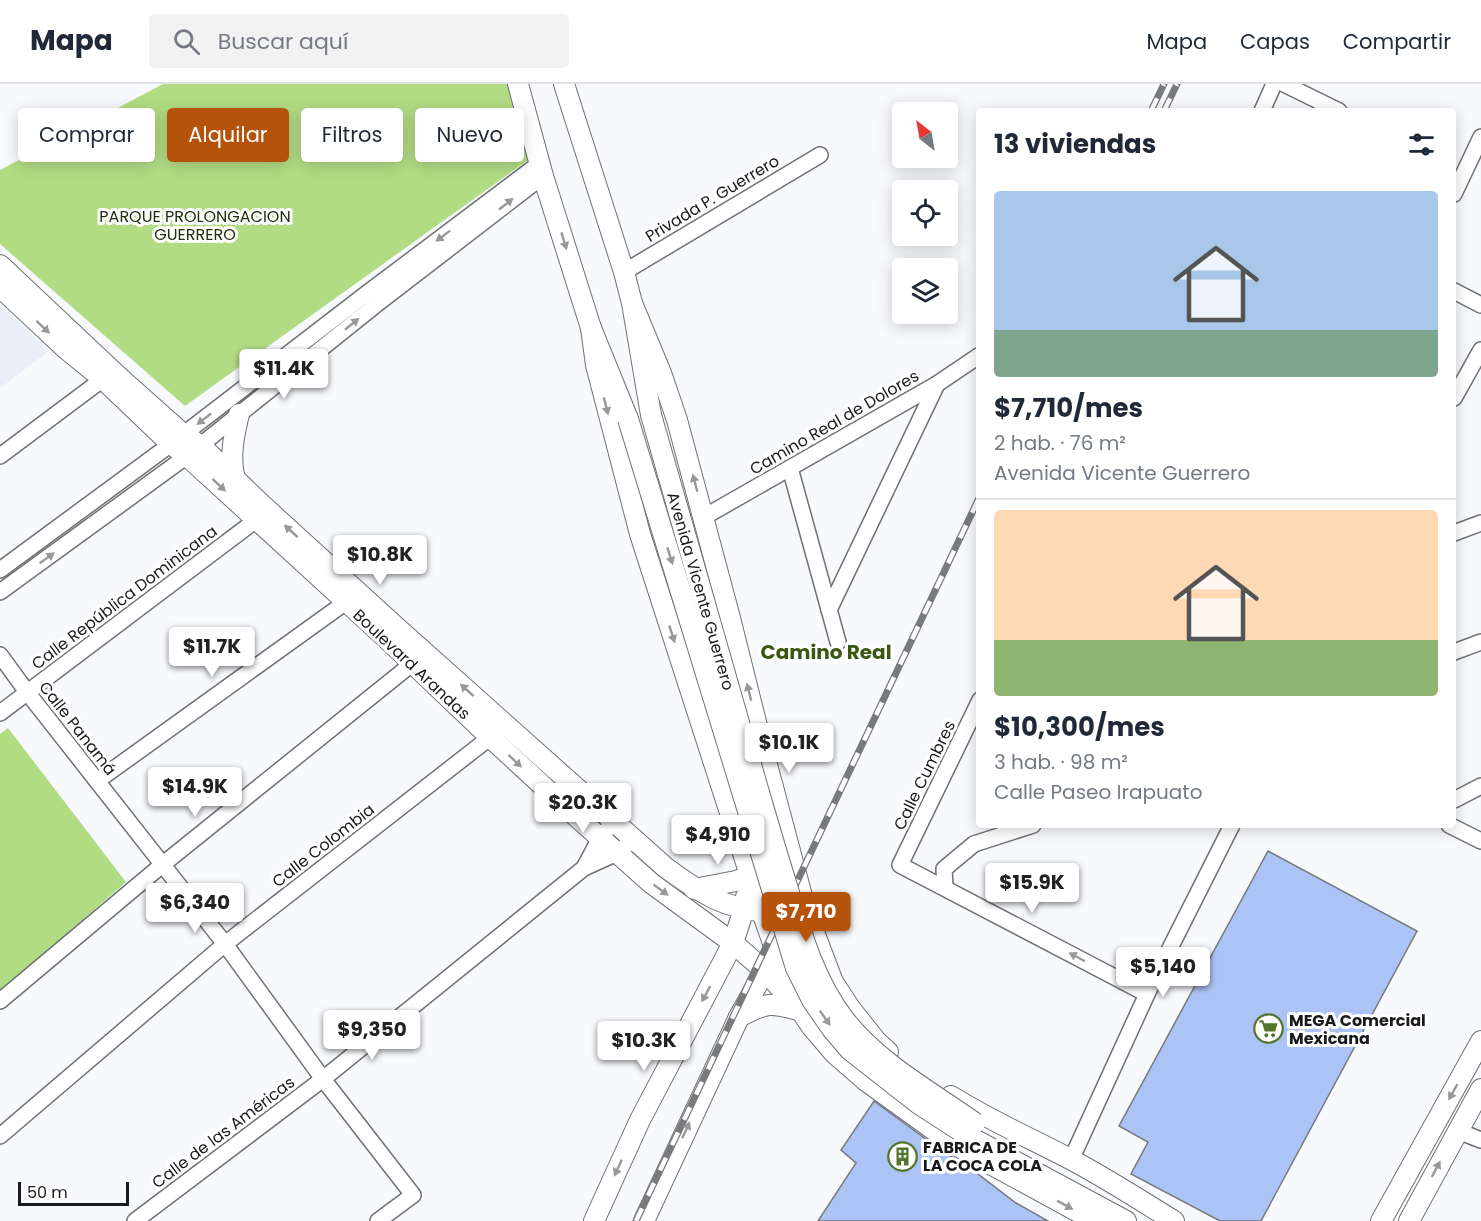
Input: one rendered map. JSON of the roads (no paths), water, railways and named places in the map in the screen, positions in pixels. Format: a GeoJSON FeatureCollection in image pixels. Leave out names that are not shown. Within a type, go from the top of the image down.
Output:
{"type":"FeatureCollection","features":[{"type":"Feature","properties":{"kind":"main road"},"geometry":{"type":"LineString","coordinates":[[518,84],[591,328],[596,365],[640,534],[750,876],[753,910],[776,953],[797,1002],[812,1027],[835,1054],[866,1081],[952,1143],[1095,1221]]}},
{"type":"Feature","properties":{"kind":"main road"},"geometry":{"type":"LineString","coordinates":[[564,84],[632,303],[661,373],[677,420],[806,911],[833,982],[877,1042],[904,1066],[972,1110],[1071,1160],[1174,1221]]}},
{"type":"Feature","properties":{"kind":"main road","name":"Boulevard Arandas"},"geometry":{"type":"LineString","coordinates":[[0,265],[120,378],[185,445],[262,515],[506,724],[665,867],[694,889],[722,902],[753,910],[806,911]]}},
{"type":"Feature","properties":{"kind":"main road","name":"Boulevard Arandas"},"geometry":{"type":"LineString","coordinates":[[0,287],[103,380],[185,445],[235,479],[262,515],[346,602],[490,737],[651,883],[733,943],[797,1002]]}},
{"type":"Feature","properties":{"kind":"main road","name":"Avenida Vicente Guerrero"},"geometry":{"type":"LineString","coordinates":[[632,303],[651,415],[799,927],[811,961],[827,993],[843,1018],[863,1041],[972,1130],[1126,1221]]}},
{"type":"Feature","properties":{"kind":"main road","name":"Avenida Vicente Guerrero"},"geometry":{"type":"LineString","coordinates":[[591,328],[628,419],[796,968],[812,1000],[850,1050],[919,1104],[1168,1221]]}},
{"type":"Feature","properties":{"kind":"main road"},"geometry":{"type":"LineString","coordinates":[[235,479],[232,469],[233,445],[239,414]]}},
{"type":"Feature","properties":{"kind":"main road"},"geometry":{"type":"LineString","coordinates":[[694,889],[723,884],[793,862]]}},
{"type":"Feature","properties":{"kind":"main road"},"geometry":{"type":"LineString","coordinates":[[594,1221],[640,1120],[733,943],[753,910]]}},
{"type":"Feature","properties":{"kind":"main road"},"geometry":{"type":"LineString","coordinates":[[644,1221],[739,1017],[776,953],[806,911]]}},
{"type":"Feature","properties":{"kind":"main road"},"geometry":{"type":"LineString","coordinates":[[797,1002],[800,982],[810,976],[830,975]]}},
{"type":"Feature","properties":{"kind":"main road"},"geometry":{"type":"LineString","coordinates":[[739,1017],[767,1004],[797,1002]]}},
{"type":"Feature","properties":{"kind":"main road"},"geometry":{"type":"LineString","coordinates":[[1381,1221],[1481,1041]]}},
{"type":"Feature","properties":{"kind":"main road"},"geometry":{"type":"LineString","coordinates":[[1409,1221],[1481,1089]]}},
{"type":"Feature","properties":{"kind":"street"},"geometry":{"type":"LineString","coordinates":[[1263,108],[1275,84]]}},
{"type":"Feature","properties":{"kind":"street"},"geometry":{"type":"LineString","coordinates":[[1284,84],[1333,108]]}},
{"type":"Feature","properties":{"kind":"street"},"geometry":{"type":"LineString","coordinates":[[1459,170],[1481,137]]}},
{"type":"Feature","properties":{"kind":"street","name":"Privada P. Guerrero"},"geometry":{"type":"LineString","coordinates":[[624,272],[820,155]]}},
{"type":"Feature","properties":{"kind":"street"},"geometry":{"type":"LineString","coordinates":[[0,570],[185,445],[239,414],[387,297],[542,169]]}},
{"type":"Feature","properties":{"kind":"street"},"geometry":{"type":"LineString","coordinates":[[0,592],[185,445],[370,291],[542,169]]}},
{"type":"Feature","properties":{"kind":"street"},"geometry":{"type":"LineString","coordinates":[[1456,292],[1481,305]]}},
{"type":"Feature","properties":{"kind":"street"},"geometry":{"type":"LineString","coordinates":[[1456,395],[1475,371],[1481,350]]}},
{"type":"Feature","properties":{"kind":"street","name":"Camino Real de Dolores"},"geometry":{"type":"LineString","coordinates":[[704,517],[937,384],[976,358]]}},
{"type":"Feature","properties":{"kind":"street"},"geometry":{"type":"LineString","coordinates":[[0,456],[103,380]]}},
{"type":"Feature","properties":{"kind":"street"},"geometry":{"type":"LineString","coordinates":[[829,610],[937,384]]}},
{"type":"Feature","properties":{"kind":"street"},"geometry":{"type":"LineString","coordinates":[[790,468],[838,642]]}},
{"type":"Feature","properties":{"kind":"street","name":"Calle República Dominicana"},"geometry":{"type":"LineString","coordinates":[[0,713],[262,515]]}},
{"type":"Feature","properties":{"kind":"street"},"geometry":{"type":"LineString","coordinates":[[1456,532],[1481,524]]}},
{"type":"Feature","properties":{"kind":"street"},"geometry":{"type":"LineString","coordinates":[[97,781],[346,602]]}},
{"type":"Feature","properties":{"kind":"street"},"geometry":{"type":"LineString","coordinates":[[1456,651],[1481,642]]}},
{"type":"Feature","properties":{"kind":"street","name":"Calle Panamá"},"geometry":{"type":"LineString","coordinates":[[0,655],[225,944],[323,1079],[413,1195],[378,1221]]}},
{"type":"Feature","properties":{"kind":"street"},"geometry":{"type":"LineString","coordinates":[[0,1001],[162,865],[413,663]]}},
{"type":"Feature","properties":{"kind":"street","name":"Calle Cumbres"},"geometry":{"type":"LineString","coordinates":[[945,887],[900,865],[976,708]]}},
{"type":"Feature","properties":{"kind":"street","name":"Calle Colombia"},"geometry":{"type":"LineString","coordinates":[[0,1136],[225,944],[506,724]]}},
{"type":"Feature","properties":{"kind":"street"},"geometry":{"type":"LineString","coordinates":[[1456,799],[1481,786]]}},
{"type":"Feature","properties":{"kind":"street","name":"Calle de las Américas"},"geometry":{"type":"LineString","coordinates":[[584,868],[600,838],[614,821]]}},
{"type":"Feature","properties":{"kind":"street"},"geometry":{"type":"LineString","coordinates":[[1024,828],[974,844],[944,869],[945,887],[1147,994]]}},
{"type":"Feature","properties":{"kind":"street"},"geometry":{"type":"LineString","coordinates":[[1071,1160],[1147,994],[1231,828]]}},
{"type":"Feature","properties":{"kind":"street"},"geometry":{"type":"LineString","coordinates":[[1455,828],[1481,841]]}},
{"type":"Feature","properties":{"kind":"street","name":"Calle de las Américas"},"geometry":{"type":"LineString","coordinates":[[135,1221],[323,1079],[584,868],[617,853],[634,839]]}},
{"type":"Feature","properties":{"kind":"street"},"geometry":{"type":"LineString","coordinates":[[1458,1131],[1481,1140]]}},
{"type":"Feature","properties":{"kind":"railway"},"geometry":{"type":"LineString","coordinates":[[1152,108],[1164,84]]}},
{"type":"Feature","properties":{"kind":"railway"},"geometry":{"type":"LineString","coordinates":[[1165,108],[1177,84]]}},
{"type":"Feature","properties":{"kind":"railway"},"geometry":{"type":"LineString","coordinates":[[636,1221],[976,504]]}},
{"type":"Feature","properties":{"kind":"place","name":"MEGA Comercial Mexicana"},"geometry":{"type":"Point","coordinates":[1268,1029]}},
{"type":"Feature","properties":{"kind":"place","name":"FABRICA DE LA COCA COLA"},"geometry":{"type":"Point","coordinates":[902,1156]}},
{"type":"Feature","properties":{"kind":"district","name":"Camino Real"},"geometry":{"type":"Point","coordinates":[826,652]}},
{"type":"Feature","properties":{"kind":"park label","name":"PARQUE PROLONGACION GUERRERO"},"geometry":{"type":"Point","coordinates":[195,225]}}]}
